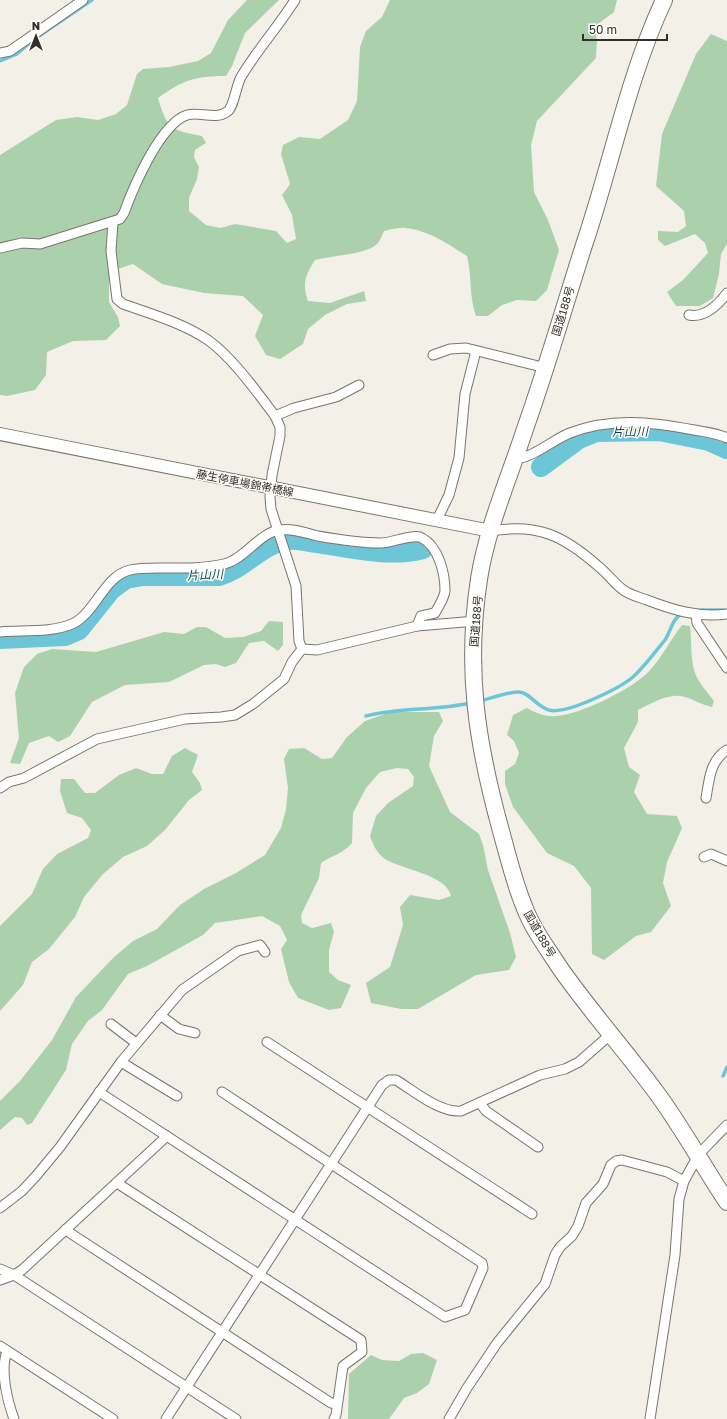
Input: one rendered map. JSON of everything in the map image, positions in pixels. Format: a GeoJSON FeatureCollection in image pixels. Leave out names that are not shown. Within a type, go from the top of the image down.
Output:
{"type":"FeatureCollection","features":[{"type":"Feature","properties":{"kind":"highway","name":"国道188号"},"geometry":{"type":"LineString","coordinates":[[664,0],[641,54],[591,225],[546,368],[491,531],[479,578],[473,658],[474,695],[480,743],[489,787],[512,871],[524,908],[544,944],[571,984],[658,1094],[699,1154],[727,1202]]}},
{"type":"Feature","properties":{"kind":"main road","name":"藤生停車場錦帯橋線"},"geometry":{"type":"LineString","coordinates":[[0,434],[491,531]]}},
{"type":"Feature","properties":{"kind":"street"},"geometry":{"type":"LineString","coordinates":[[0,53],[10,51],[83,0]]}},
{"type":"Feature","properties":{"kind":"street"},"geometry":{"type":"LineString","coordinates":[[0,248],[22,243],[40,244],[95,226],[113,222],[124,213],[142,168],[173,124],[188,114],[213,116],[221,115],[228,111],[240,78],[295,0]]}},
{"type":"Feature","properties":{"kind":"street"},"geometry":{"type":"LineString","coordinates":[[113,222],[111,251],[117,298],[123,304],[195,332],[208,340],[222,352],[275,416],[280,427],[280,436],[271,488],[271,509],[285,547],[296,586],[299,641],[302,649]]}},
{"type":"Feature","properties":{"kind":"street"},"geometry":{"type":"LineString","coordinates":[[689,315],[697,316],[708,311],[720,303],[727,293]]}},
{"type":"Feature","properties":{"kind":"street"},"geometry":{"type":"LineString","coordinates":[[434,355],[450,349],[466,348],[546,368]]}},
{"type":"Feature","properties":{"kind":"street"},"geometry":{"type":"LineString","coordinates":[[437,520],[449,495],[459,458],[465,394],[476,351]]}},
{"type":"Feature","properties":{"kind":"street"},"geometry":{"type":"LineString","coordinates":[[275,416],[294,408],[336,397],[359,385]]}},
{"type":"Feature","properties":{"kind":"street"},"geometry":{"type":"LineString","coordinates":[[515,459],[524,458],[569,433],[594,425],[624,422],[659,423],[727,438]]}},
{"type":"Feature","properties":{"kind":"street"},"geometry":{"type":"LineString","coordinates":[[491,531],[511,527],[533,530],[568,542],[599,566],[623,590],[652,602],[696,614],[727,614]]}},
{"type":"Feature","properties":{"kind":"street"},"geometry":{"type":"LineString","coordinates":[[0,632],[59,628],[73,624],[84,614],[115,577],[130,570],[202,567],[225,564],[238,558],[272,532],[280,533],[295,530],[320,536],[381,543],[401,540],[411,536],[420,537],[425,540],[436,553],[441,563],[445,592],[435,613],[421,616],[417,626]]}},
{"type":"Feature","properties":{"kind":"street"},"geometry":{"type":"LineString","coordinates":[[696,614],[697,623],[727,668]]}},
{"type":"Feature","properties":{"kind":"street"},"geometry":{"type":"LineString","coordinates":[[302,649],[317,650],[417,626],[476,622]]}},
{"type":"Feature","properties":{"kind":"street"},"geometry":{"type":"LineString","coordinates":[[0,788],[9,782],[24,778],[97,739],[185,719],[221,718],[235,715],[253,704],[284,679],[292,662],[302,649]]}},
{"type":"Feature","properties":{"kind":"street"},"geometry":{"type":"LineString","coordinates":[[706,798],[710,771],[723,752],[727,750]]}},
{"type":"Feature","properties":{"kind":"street"},"geometry":{"type":"LineString","coordinates":[[704,857],[711,854],[727,861]]}},
{"type":"Feature","properties":{"kind":"street"},"geometry":{"type":"LineString","coordinates":[[0,1208],[16,1196],[36,1176],[60,1147],[136,1042],[182,990],[238,951],[260,945],[265,952]]}},
{"type":"Feature","properties":{"kind":"street"},"geometry":{"type":"LineString","coordinates":[[160,1015],[179,1029],[195,1033]]}},
{"type":"Feature","properties":{"kind":"street"},"geometry":{"type":"LineString","coordinates":[[111,1024],[136,1042]]}},
{"type":"Feature","properties":{"kind":"street"},"geometry":{"type":"LineString","coordinates":[[166,1419],[382,1085],[389,1080],[396,1080],[441,1108],[453,1112],[461,1111],[540,1076],[565,1069],[579,1062],[611,1034]]}},
{"type":"Feature","properties":{"kind":"street"},"geometry":{"type":"LineString","coordinates":[[267,1042],[532,1214]]}},
{"type":"Feature","properties":{"kind":"street"},"geometry":{"type":"LineString","coordinates":[[121,1062],[177,1096]]}},
{"type":"Feature","properties":{"kind":"street"},"geometry":{"type":"LineString","coordinates":[[99,1092],[445,1317],[465,1310],[483,1268],[482,1263],[222,1092]]}},
{"type":"Feature","properties":{"kind":"street"},"geometry":{"type":"LineString","coordinates":[[480,1103],[486,1111],[538,1147]]}},
{"type":"Feature","properties":{"kind":"street"},"geometry":{"type":"LineString","coordinates":[[650,1419],[675,1255],[679,1200],[684,1181],[699,1154],[727,1124]]}},
{"type":"Feature","properties":{"kind":"street"},"geometry":{"type":"LineString","coordinates":[[0,1280],[14,1275],[167,1136]]}},
{"type":"Feature","properties":{"kind":"street"},"geometry":{"type":"LineString","coordinates":[[449,1419],[467,1388],[497,1343],[545,1284],[555,1255],[560,1246],[572,1236],[578,1226],[586,1203],[602,1184],[610,1165],[616,1161],[622,1160],[667,1172],[684,1181]]}},
{"type":"Feature","properties":{"kind":"street"},"geometry":{"type":"LineString","coordinates":[[117,1183],[361,1340],[362,1352],[343,1366],[336,1415],[334,1419]]}},
{"type":"Feature","properties":{"kind":"street"},"geometry":{"type":"LineString","coordinates":[[66,1229],[331,1403],[337,1404]]}},
{"type":"Feature","properties":{"kind":"street"},"geometry":{"type":"LineString","coordinates":[[0,1269],[14,1275],[236,1419]]}},
{"type":"Feature","properties":{"kind":"street"},"geometry":{"type":"LineString","coordinates":[[4,1349],[3,1395],[14,1419]]}},
{"type":"Feature","properties":{"kind":"street"},"geometry":{"type":"LineString","coordinates":[[4,1349],[114,1419]]}},
{"type":"Feature","properties":{"kind":"green space"},"geometry":{"type":"Polygon","coordinates":[[[247,0],[279,0],[245,33],[232,66],[226,76],[197,78],[190,80],[182,83],[158,98],[164,116],[172,126],[183,132],[202,136],[206,143],[195,150],[194,157],[199,167],[197,179],[189,198],[189,211],[206,225],[220,228],[235,224],[276,231],[287,243],[296,239],[292,215],[282,195],[290,184],[281,154],[283,145],[299,137],[320,139],[348,120],[357,101],[360,47],[366,31],[382,17],[390,0],[617,0],[614,12],[594,27],[597,40],[596,58],[537,121],[531,145],[534,192],[548,220],[559,250],[547,290],[536,301],[517,300],[502,305],[488,316],[476,316],[472,301],[470,271],[467,256],[438,238],[413,229],[397,228],[384,231],[376,245],[364,251],[315,260],[307,275],[305,284],[308,301],[330,303],[364,291],[366,301],[347,304],[325,315],[308,329],[303,344],[280,359],[266,355],[255,336],[263,315],[243,296],[204,293],[162,284],[133,264],[109,272],[109,302],[118,317],[120,326],[106,340],[73,341],[47,352],[46,375],[35,390],[7,396],[0,395],[0,155],[56,120],[77,117],[98,120],[116,114],[127,105],[137,74],[143,69],[169,67],[198,61],[211,53],[228,20],[247,0]]]}},
{"type":"Feature","properties":{"kind":"green space"},"geometry":{"type":"Polygon","coordinates":[[[711,34],[727,41],[727,244],[721,254],[719,274],[713,298],[700,306],[676,306],[667,292],[683,280],[708,253],[705,243],[695,234],[665,246],[658,240],[658,231],[678,232],[686,226],[684,211],[656,186],[662,134],[696,54],[711,34]]]}},
{"type":"Feature","properties":{"kind":"green space"},"geometry":{"type":"Polygon","coordinates":[[[269,621],[283,622],[283,645],[278,651],[264,641],[249,643],[236,663],[225,667],[216,664],[204,665],[169,682],[125,685],[92,702],[70,736],[58,742],[49,736],[29,743],[20,764],[10,763],[19,738],[15,693],[24,667],[37,654],[52,649],[96,652],[164,632],[184,634],[197,627],[206,627],[225,638],[243,637],[261,631],[269,621]]]}},
{"type":"Feature","properties":{"kind":"green space"},"geometry":{"type":"Polygon","coordinates":[[[682,625],[690,626],[693,667],[698,680],[714,701],[712,707],[689,698],[679,696],[667,697],[655,701],[638,710],[638,722],[624,748],[629,767],[640,775],[634,792],[647,814],[677,816],[682,828],[667,862],[663,883],[671,906],[651,932],[636,936],[604,960],[592,954],[591,888],[574,866],[547,853],[513,807],[505,784],[505,771],[515,764],[519,753],[514,741],[507,735],[513,715],[527,708],[548,716],[566,714],[592,706],[632,685],[650,670],[682,625]]]}},
{"type":"Feature","properties":{"kind":"green space"},"geometry":{"type":"Polygon","coordinates":[[[391,712],[439,712],[443,721],[434,736],[429,766],[450,812],[479,834],[483,845],[488,870],[510,933],[516,957],[509,970],[476,975],[418,1009],[401,1009],[371,1003],[366,983],[390,967],[403,925],[400,907],[410,895],[439,900],[451,896],[441,882],[385,859],[372,843],[370,836],[376,816],[388,803],[413,786],[414,777],[408,769],[397,768],[380,772],[366,788],[353,813],[352,843],[341,852],[321,863],[319,878],[301,915],[302,923],[312,928],[331,923],[334,932],[329,950],[329,972],[338,980],[351,985],[341,1008],[329,1010],[298,998],[289,982],[281,949],[287,940],[280,926],[262,916],[215,923],[203,935],[147,966],[128,974],[102,1010],[88,1021],[72,1044],[66,1070],[32,1123],[27,1125],[22,1118],[15,1117],[0,1130],[0,1101],[20,1081],[52,1040],[76,997],[113,958],[133,941],[157,929],[180,905],[204,889],[236,873],[265,855],[281,828],[286,809],[288,788],[284,759],[289,749],[304,748],[322,759],[332,758],[347,737],[365,721],[391,712]]]}},
{"type":"Feature","properties":{"kind":"green space"},"geometry":{"type":"Polygon","coordinates":[[[185,748],[198,755],[192,772],[200,783],[202,790],[189,800],[165,830],[147,846],[123,857],[103,874],[84,897],[75,917],[49,949],[32,962],[23,985],[0,1011],[0,926],[32,894],[43,869],[57,854],[88,838],[91,830],[82,818],[67,813],[60,791],[61,779],[74,779],[85,793],[95,793],[119,775],[136,768],[152,774],[163,774],[172,756],[185,748]]]}},
{"type":"Feature","properties":{"kind":"green space"},"geometry":{"type":"Polygon","coordinates":[[[423,1353],[437,1360],[429,1384],[417,1393],[404,1398],[389,1419],[348,1419],[349,1374],[371,1355],[382,1360],[399,1361],[411,1354],[423,1353]]]}},
{"type":"Feature","properties":{"kind":"waterway"},"geometry":{"type":"LineString","coordinates":[[0,61],[17,54],[33,40],[92,0]]}},
{"type":"Feature","properties":{"kind":"waterway","name":"片山川"},"geometry":{"type":"LineString","coordinates":[[541,467],[579,439],[596,432],[659,431],[709,441],[727,449]]}},
{"type":"Feature","properties":{"kind":"waterway","name":"片山川"},"geometry":{"type":"LineString","coordinates":[[0,639],[65,636],[79,630],[111,590],[126,579],[143,576],[219,576],[237,568],[270,546],[279,542],[299,540],[370,551],[397,553],[423,549]]}},
{"type":"Feature","properties":{"kind":"waterway"},"geometry":{"type":"LineString","coordinates":[[700,610],[724,610]]}},
{"type":"Feature","properties":{"kind":"waterway"},"geometry":{"type":"LineString","coordinates":[[480,701],[519,692],[526,694],[541,706],[549,710],[557,710],[580,705],[592,700],[617,688],[633,677],[646,664],[665,640],[674,621],[683,613]]}},
{"type":"Feature","properties":{"kind":"waterway"},"geometry":{"type":"LineString","coordinates":[[366,716],[392,711],[444,707],[470,703]]}},
{"type":"Feature","properties":{"kind":"waterway"},"geometry":{"type":"LineString","coordinates":[[723,1076],[727,1067]]}}]}
